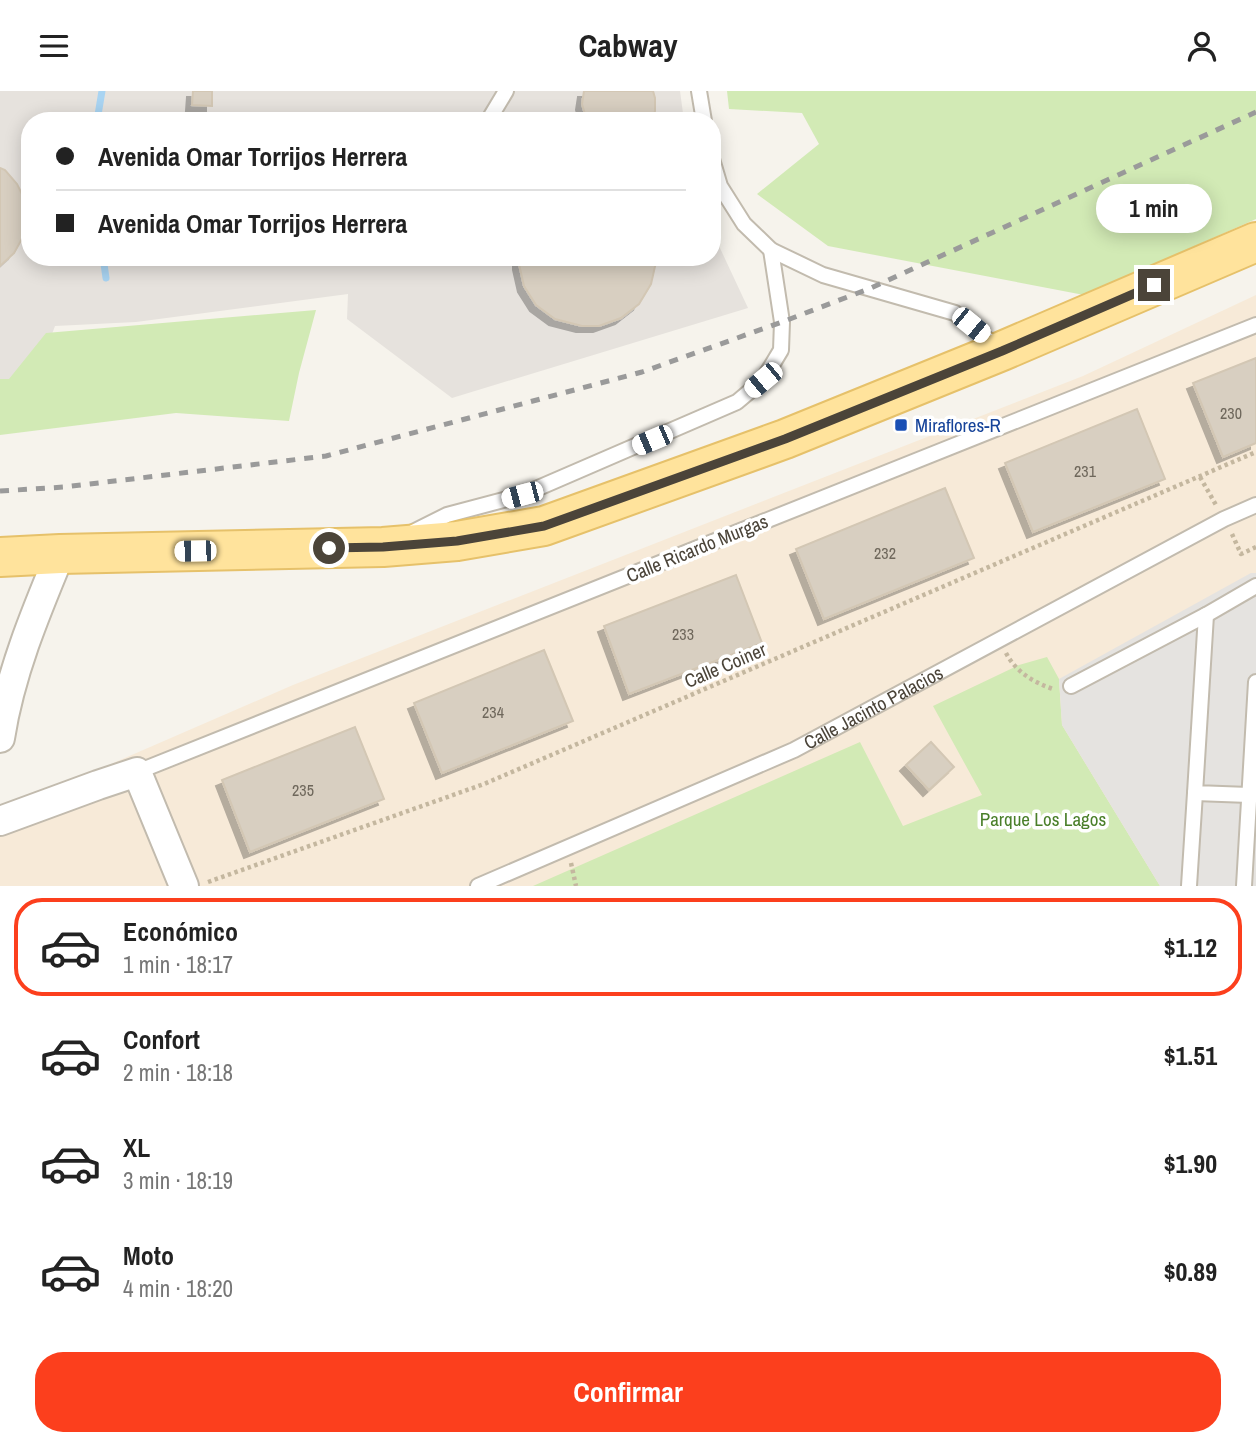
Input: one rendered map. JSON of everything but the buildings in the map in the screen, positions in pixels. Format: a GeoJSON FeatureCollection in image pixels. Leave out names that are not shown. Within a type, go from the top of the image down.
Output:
{"type":"FeatureCollection","features":[{"type":"Feature","properties":{"kind":"main road"},"geometry":{"type":"LineString","coordinates":[[0,557],[383,547],[457,541],[544,526],[785,439],[1002,351],[1256,242]]}},
{"type":"Feature","properties":{"kind":"street"},"geometry":{"type":"LineString","coordinates":[[0,739],[30,627],[60,554]]}},
{"type":"Feature","properties":{"kind":"street"},"geometry":{"type":"LineString","coordinates":[[0,821],[137,772],[184,886]]}},
{"type":"Feature","properties":{"kind":"lane"},"geometry":{"type":"LineString","coordinates":[[493,112],[506,91]]}},
{"type":"Feature","properties":{"kind":"lane"},"geometry":{"type":"LineString","coordinates":[[699,91],[702,112]]}},
{"type":"Feature","properties":{"kind":"lane"},"geometry":{"type":"LineString","coordinates":[[721,188],[744,224],[771,250],[823,275],[955,313],[1002,351]]}},
{"type":"Feature","properties":{"kind":"lane"},"geometry":{"type":"LineString","coordinates":[[383,547],[447,515],[522,495],[737,402],[763,380],[781,350],[782,322],[771,250]]}},
{"type":"Feature","properties":{"kind":"lane","name":"Calle Ricardo Murgas"},"geometry":{"type":"LineString","coordinates":[[137,772],[1256,325]]}},
{"type":"Feature","properties":{"kind":"lane","name":"Calle Jacinto Palacios"},"geometry":{"type":"LineString","coordinates":[[478,886],[794,750],[1224,519],[1256,506]]}},
{"type":"Feature","properties":{"kind":"lane"},"geometry":{"type":"LineString","coordinates":[[1071,686],[1256,586]]}},
{"type":"Feature","properties":{"kind":"lane"},"geometry":{"type":"LineString","coordinates":[[1189,886],[1206,615]]}},
{"type":"Feature","properties":{"kind":"lane"},"geometry":{"type":"LineString","coordinates":[[1244,886],[1256,682]]}},
{"type":"Feature","properties":{"kind":"lane"},"geometry":{"type":"LineString","coordinates":[[1195,793],[1250,795]]}},
{"type":"Feature","properties":{"kind":"path","name":"Calle Coiner"},"geometry":{"type":"LineString","coordinates":[[197,886],[484,783],[1256,453]]}},
{"type":"Feature","properties":{"kind":"path"},"geometry":{"type":"LineString","coordinates":[[1200,477],[1216,506]]}},
{"type":"Feature","properties":{"kind":"path"},"geometry":{"type":"LineString","coordinates":[[1230,530],[1241,554],[1256,547]]}},
{"type":"Feature","properties":{"kind":"path"},"geometry":{"type":"LineString","coordinates":[[999,640],[1009,660],[1019,672],[1054,689],[1071,686]]}},
{"type":"Feature","properties":{"kind":"shaded area"},"geometry":{"type":"Polygon","coordinates":[[[0,91],[680,91],[683,112],[21,112],[21,266],[721,266],[721,250],[748,308],[452,398],[347,319],[348,294],[136,322],[55,326],[27,400],[0,401],[0,91]]]}},
{"type":"Feature","properties":{"kind":"shaded area"},"geometry":{"type":"Polygon","coordinates":[[[1256,295],[1256,886],[0,886],[0,811],[293,685],[1083,376],[1256,295]]]}},
{"type":"Feature","properties":{"kind":"shaded area"},"geometry":{"type":"Polygon","coordinates":[[[1251,573],[1256,573],[1256,886],[1160,886],[1062,725],[1059,679],[1251,573]]]}},
{"type":"Feature","properties":{"kind":"green space"},"geometry":{"type":"Polygon","coordinates":[[[727,91],[1256,91],[1256,219],[1084,295],[828,246],[757,194],[819,144],[802,113],[729,109],[727,91]]]}},
{"type":"Feature","properties":{"kind":"green space"},"geometry":{"type":"Polygon","coordinates":[[[316,310],[289,421],[176,413],[0,435],[0,379],[9,379],[46,333],[316,310]]]}},
{"type":"Feature","properties":{"kind":"green space","name":"Parque Los Lagos"},"geometry":{"type":"Polygon","coordinates":[[[1047,657],[1059,679],[1062,725],[1160,886],[533,886],[860,742],[903,826],[982,795],[933,706],[1019,665],[1047,657]]]}},
{"type":"Feature","properties":{"kind":"waterway"},"geometry":{"type":"LineString","coordinates":[[98,112],[102,91]]}},
{"type":"Feature","properties":{"kind":"waterway"},"geometry":{"type":"LineString","coordinates":[[104,266],[106,278]]}},
{"type":"Feature","properties":{"kind":"railway"},"geometry":{"type":"LineString","coordinates":[[0,491],[64,487],[326,456],[642,372],[871,288],[1256,112]]}},
{"type":"Feature","properties":{"kind":"place","name":"Miraflores-R"},"geometry":{"type":"Point","coordinates":[901,425]}},
{"type":"Feature","properties":{"kind":"route"},"geometry":{"type":"LineString","coordinates":[[329,548],[457,541],[544,526],[785,439],[1002,351],[1154,285]]}}]}
